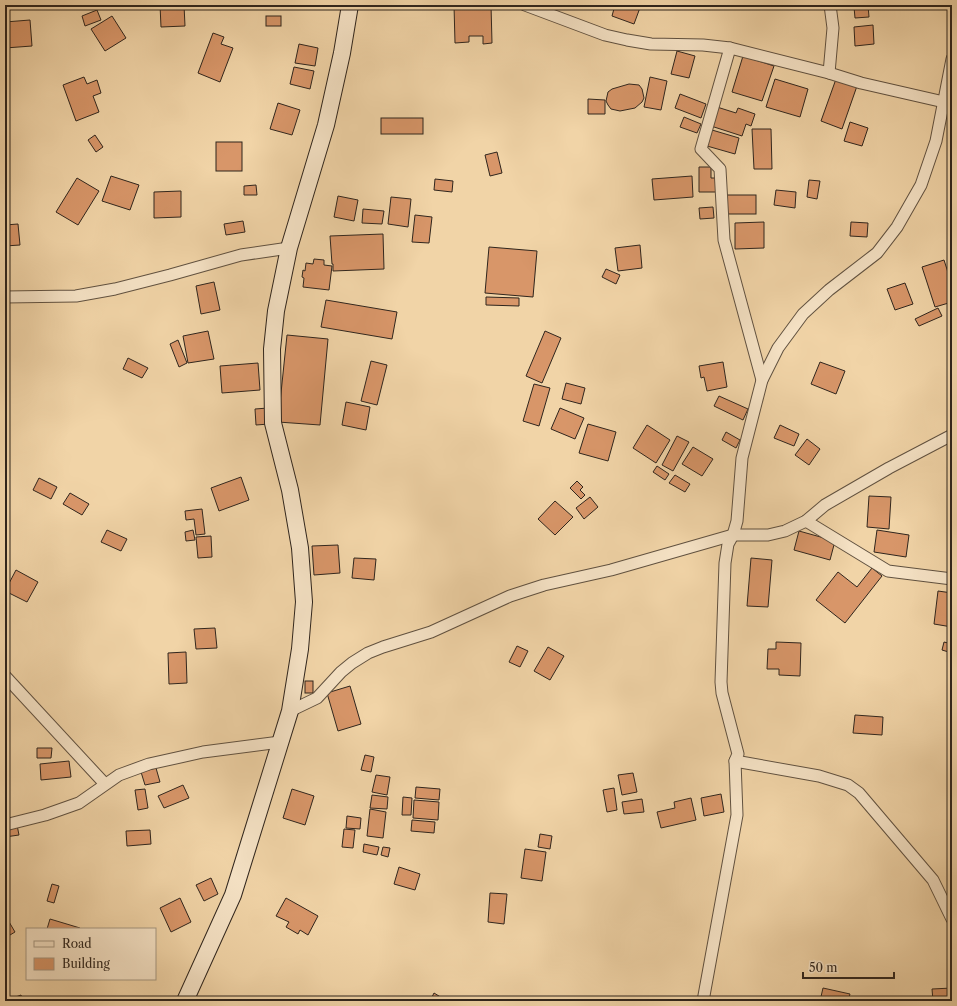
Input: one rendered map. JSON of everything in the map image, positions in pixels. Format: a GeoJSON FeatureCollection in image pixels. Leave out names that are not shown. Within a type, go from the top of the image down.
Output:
{"type":"FeatureCollection","features":[{"type":"Feature","properties":{"kind":"street"},"geometry":{"type":"LineString","coordinates":[[185,1001],[233,894],[290,711],[300,649],[304,602],[300,548],[290,490],[273,423],[272,349],[276,311],[289,248],[326,125],[342,54],[350,5]]}},
{"type":"Feature","properties":{"kind":"street"},"geometry":{"type":"LineString","coordinates":[[525,5],[605,35],[651,44],[703,45],[730,48],[829,73],[861,83],[944,102]]}},
{"type":"Feature","properties":{"kind":"street"},"geometry":{"type":"LineString","coordinates":[[829,73],[833,28],[830,5]]}},
{"type":"Feature","properties":{"kind":"street"},"geometry":{"type":"LineString","coordinates":[[730,48],[701,150],[720,169],[724,240],[762,380]]}},
{"type":"Feature","properties":{"kind":"street"},"geometry":{"type":"LineString","coordinates":[[703,1001],[737,815],[734,761],[738,754],[722,693],[721,682],[726,552],[737,521],[742,458],[762,380],[778,348],[803,314],[829,290],[877,253],[897,227],[921,185],[936,140],[952,59]]}},
{"type":"Feature","properties":{"kind":"street"},"geometry":{"type":"LineString","coordinates":[[5,297],[76,296],[115,289],[242,255],[289,248]]}},
{"type":"Feature","properties":{"kind":"street"},"geometry":{"type":"LineString","coordinates":[[290,711],[317,698],[341,672],[368,653],[431,632],[510,596],[544,584],[611,570],[733,535],[768,535],[785,531],[806,521],[825,505],[889,468],[952,435]]}},
{"type":"Feature","properties":{"kind":"street"},"geometry":{"type":"LineString","coordinates":[[806,521],[888,570],[952,578]]}},
{"type":"Feature","properties":{"kind":"street"},"geometry":{"type":"LineString","coordinates":[[5,676],[105,784]]}},
{"type":"Feature","properties":{"kind":"street"},"geometry":{"type":"LineString","coordinates":[[5,825],[45,815],[79,802],[119,775],[149,764],[203,752],[280,742]]}},
{"type":"Feature","properties":{"kind":"street"},"geometry":{"type":"LineString","coordinates":[[734,761],[819,776],[848,785],[859,793],[933,880],[952,919]]}},
{"type":"Feature","properties":{"kind":"building"},"geometry":{"type":"Polygon","coordinates":[[[160,5],[184,5],[185,26],[161,27],[160,5]]]}},
{"type":"Feature","properties":{"kind":"building"},"geometry":{"type":"Polygon","coordinates":[[[454,5],[491,5],[492,43],[483,44],[483,36],[469,36],[469,42],[455,43],[454,5]]]}},
{"type":"Feature","properties":{"kind":"building"},"geometry":{"type":"Polygon","coordinates":[[[615,5],[641,5],[634,24],[612,16],[615,5]]]}},
{"type":"Feature","properties":{"kind":"building"},"geometry":{"type":"Polygon","coordinates":[[[868,5],[869,17],[855,18],[854,7],[868,5]]]}},
{"type":"Feature","properties":{"kind":"building"},"geometry":{"type":"Polygon","coordinates":[[[97,10],[101,20],[85,26],[82,16],[97,10]]]}},
{"type":"Feature","properties":{"kind":"building"},"geometry":{"type":"Polygon","coordinates":[[[112,16],[126,38],[105,51],[91,29],[112,16]]]}},
{"type":"Feature","properties":{"kind":"building"},"geometry":{"type":"Polygon","coordinates":[[[266,16],[281,16],[281,26],[266,26],[266,16]]]}},
{"type":"Feature","properties":{"kind":"building"},"geometry":{"type":"Polygon","coordinates":[[[30,20],[32,46],[5,48],[5,22],[30,20]]]}},
{"type":"Feature","properties":{"kind":"building"},"geometry":{"type":"Polygon","coordinates":[[[873,25],[874,44],[855,46],[854,27],[873,25]]]}},
{"type":"Feature","properties":{"kind":"building"},"geometry":{"type":"Polygon","coordinates":[[[213,33],[224,37],[221,44],[233,48],[220,82],[198,73],[213,33]]]}},
{"type":"Feature","properties":{"kind":"building"},"geometry":{"type":"Polygon","coordinates":[[[299,44],[318,48],[315,66],[295,63],[299,44]]]}},
{"type":"Feature","properties":{"kind":"building"},"geometry":{"type":"Polygon","coordinates":[[[677,51],[695,56],[689,78],[671,74],[677,51]]]}},
{"type":"Feature","properties":{"kind":"building"},"geometry":{"type":"Polygon","coordinates":[[[743,56],[774,66],[762,101],[732,92],[743,56]]]}},
{"type":"Feature","properties":{"kind":"building"},"geometry":{"type":"Polygon","coordinates":[[[294,67],[314,71],[310,89],[290,84],[294,67]]]}},
{"type":"Feature","properties":{"kind":"building"},"geometry":{"type":"Polygon","coordinates":[[[84,77],[87,84],[97,80],[101,93],[93,96],[99,112],[76,121],[63,85],[84,77]]]}},
{"type":"Feature","properties":{"kind":"building"},"geometry":{"type":"Polygon","coordinates":[[[650,77],[667,81],[661,110],[644,107],[650,77]]]}},
{"type":"Feature","properties":{"kind":"building"},"geometry":{"type":"Polygon","coordinates":[[[775,79],[808,89],[800,117],[766,107],[775,79]]]}},
{"type":"Feature","properties":{"kind":"building"},"geometry":{"type":"Polygon","coordinates":[[[836,79],[857,86],[842,129],[821,121],[836,79]]]}},
{"type":"Feature","properties":{"kind":"building"},"geometry":{"type":"Polygon","coordinates":[[[629,84],[639,85],[642,89],[644,98],[642,102],[635,108],[620,111],[611,109],[606,101],[608,92],[612,89],[629,84]]]}},
{"type":"Feature","properties":{"kind":"building"},"geometry":{"type":"Polygon","coordinates":[[[680,94],[706,104],[701,118],[675,108],[680,94]]]}},
{"type":"Feature","properties":{"kind":"building"},"geometry":{"type":"Polygon","coordinates":[[[588,99],[605,100],[605,114],[588,114],[588,99]]]}},
{"type":"Feature","properties":{"kind":"building"},"geometry":{"type":"Polygon","coordinates":[[[278,103],[300,110],[292,135],[270,129],[278,103]]]}},
{"type":"Feature","properties":{"kind":"building"},"geometry":{"type":"Polygon","coordinates":[[[717,107],[736,113],[738,108],[755,114],[751,126],[746,124],[742,136],[711,126],[717,107]]]}},
{"type":"Feature","properties":{"kind":"building"},"geometry":{"type":"Polygon","coordinates":[[[684,117],[701,124],[697,133],[680,127],[684,117]]]}},
{"type":"Feature","properties":{"kind":"building"},"geometry":{"type":"Polygon","coordinates":[[[381,118],[423,118],[423,134],[381,134],[381,118]]]}},
{"type":"Feature","properties":{"kind":"building"},"geometry":{"type":"Polygon","coordinates":[[[850,122],[868,128],[862,146],[844,141],[850,122]]]}},
{"type":"Feature","properties":{"kind":"building"},"geometry":{"type":"Polygon","coordinates":[[[752,129],[771,129],[772,169],[754,169],[752,129]]]}},
{"type":"Feature","properties":{"kind":"building"},"geometry":{"type":"Polygon","coordinates":[[[712,130],[739,138],[735,154],[707,146],[712,130]]]}},
{"type":"Feature","properties":{"kind":"building"},"geometry":{"type":"Polygon","coordinates":[[[95,135],[103,147],[96,152],[88,140],[95,135]]]}},
{"type":"Feature","properties":{"kind":"building"},"geometry":{"type":"Polygon","coordinates":[[[216,142],[242,142],[242,171],[216,171],[216,142]]]}},
{"type":"Feature","properties":{"kind":"building"},"geometry":{"type":"Polygon","coordinates":[[[497,152],[502,173],[490,176],[485,155],[497,152]]]}},
{"type":"Feature","properties":{"kind":"building"},"geometry":{"type":"Polygon","coordinates":[[[699,167],[711,167],[711,178],[718,178],[718,192],[699,192],[699,167]]]}},
{"type":"Feature","properties":{"kind":"building"},"geometry":{"type":"Polygon","coordinates":[[[111,176],[139,185],[130,210],[102,201],[111,176]]]}},
{"type":"Feature","properties":{"kind":"building"},"geometry":{"type":"Polygon","coordinates":[[[692,176],[693,197],[654,200],[652,179],[692,176]]]}},
{"type":"Feature","properties":{"kind":"building"},"geometry":{"type":"Polygon","coordinates":[[[77,178],[99,191],[78,225],[56,212],[77,178]]]}},
{"type":"Feature","properties":{"kind":"building"},"geometry":{"type":"Polygon","coordinates":[[[435,179],[453,181],[452,192],[434,190],[435,179]]]}},
{"type":"Feature","properties":{"kind":"building"},"geometry":{"type":"Polygon","coordinates":[[[809,180],[820,181],[817,199],[807,197],[809,180]]]}},
{"type":"Feature","properties":{"kind":"building"},"geometry":{"type":"Polygon","coordinates":[[[256,185],[257,195],[244,195],[244,186],[256,185]]]}},
{"type":"Feature","properties":{"kind":"building"},"geometry":{"type":"Polygon","coordinates":[[[776,190],[796,192],[795,208],[774,205],[776,190]]]}},
{"type":"Feature","properties":{"kind":"building"},"geometry":{"type":"Polygon","coordinates":[[[181,191],[181,217],[154,218],[154,192],[181,191]]]}},
{"type":"Feature","properties":{"kind":"building"},"geometry":{"type":"Polygon","coordinates":[[[723,195],[756,195],[756,214],[723,214],[723,195]]]}},
{"type":"Feature","properties":{"kind":"building"},"geometry":{"type":"Polygon","coordinates":[[[338,196],[358,200],[354,221],[334,217],[338,196]]]}},
{"type":"Feature","properties":{"kind":"building"},"geometry":{"type":"Polygon","coordinates":[[[391,197],[411,199],[408,227],[388,224],[391,197]]]}},
{"type":"Feature","properties":{"kind":"building"},"geometry":{"type":"Polygon","coordinates":[[[713,207],[714,218],[700,219],[699,208],[713,207]]]}},
{"type":"Feature","properties":{"kind":"building"},"geometry":{"type":"Polygon","coordinates":[[[363,209],[384,211],[382,224],[362,223],[363,209]]]}},
{"type":"Feature","properties":{"kind":"building"},"geometry":{"type":"Polygon","coordinates":[[[415,215],[432,217],[429,243],[412,242],[415,215]]]}},
{"type":"Feature","properties":{"kind":"building"},"geometry":{"type":"Polygon","coordinates":[[[243,221],[245,232],[226,235],[224,224],[243,221]]]}},
{"type":"Feature","properties":{"kind":"building"},"geometry":{"type":"Polygon","coordinates":[[[764,222],[764,248],[735,249],[735,223],[764,222]]]}},
{"type":"Feature","properties":{"kind":"building"},"geometry":{"type":"Polygon","coordinates":[[[851,222],[868,223],[867,237],[850,236],[851,222]]]}},
{"type":"Feature","properties":{"kind":"building"},"geometry":{"type":"Polygon","coordinates":[[[18,224],[20,245],[5,246],[5,225],[18,224]]]}},
{"type":"Feature","properties":{"kind":"building"},"geometry":{"type":"Polygon","coordinates":[[[383,234],[384,269],[333,271],[330,236],[383,234]]]}},
{"type":"Feature","properties":{"kind":"building"},"geometry":{"type":"Polygon","coordinates":[[[640,245],[642,268],[618,271],[615,248],[640,245]]]}},
{"type":"Feature","properties":{"kind":"building"},"geometry":{"type":"Polygon","coordinates":[[[489,247],[537,251],[533,297],[485,293],[489,247]]]}},
{"type":"Feature","properties":{"kind":"building"},"geometry":{"type":"Polygon","coordinates":[[[314,259],[324,260],[324,265],[332,266],[329,290],[303,287],[303,270],[305,271],[306,263],[313,264],[314,259]]]}},
{"type":"Feature","properties":{"kind":"building"},"geometry":{"type":"Polygon","coordinates":[[[944,260],[952,285],[952,302],[935,307],[922,267],[944,260]]]}},
{"type":"Feature","properties":{"kind":"building"},"geometry":{"type":"Polygon","coordinates":[[[606,269],[620,275],[616,284],[602,277],[606,269]]]}},
{"type":"Feature","properties":{"kind":"building"},"geometry":{"type":"Polygon","coordinates":[[[214,282],[220,310],[201,314],[196,286],[214,282]]]}},
{"type":"Feature","properties":{"kind":"building"},"geometry":{"type":"Polygon","coordinates":[[[905,283],[913,304],[895,310],[887,289],[905,283]]]}},
{"type":"Feature","properties":{"kind":"building"},"geometry":{"type":"Polygon","coordinates":[[[486,297],[519,298],[519,306],[486,305],[486,297]]]}},
{"type":"Feature","properties":{"kind":"building"},"geometry":{"type":"Polygon","coordinates":[[[326,300],[397,312],[392,339],[321,327],[326,300]]]}},
{"type":"Feature","properties":{"kind":"building"},"geometry":{"type":"Polygon","coordinates":[[[938,308],[942,316],[919,326],[915,319],[938,308]]]}},
{"type":"Feature","properties":{"kind":"building"},"geometry":{"type":"Polygon","coordinates":[[[208,331],[214,359],[188,363],[183,336],[208,331]]]}},
{"type":"Feature","properties":{"kind":"building"},"geometry":{"type":"Polygon","coordinates":[[[545,331],[561,338],[542,383],[526,376],[545,331]]]}},
{"type":"Feature","properties":{"kind":"building"},"geometry":{"type":"Polygon","coordinates":[[[287,335],[328,339],[320,425],[278,422],[287,335]]]}},
{"type":"Feature","properties":{"kind":"building"},"geometry":{"type":"Polygon","coordinates":[[[178,340],[187,363],[179,367],[170,344],[178,340]]]}},
{"type":"Feature","properties":{"kind":"building"},"geometry":{"type":"Polygon","coordinates":[[[128,358],[148,368],[142,378],[123,369],[128,358]]]}},
{"type":"Feature","properties":{"kind":"building"},"geometry":{"type":"Polygon","coordinates":[[[371,361],[387,365],[377,405],[361,401],[371,361]]]}},
{"type":"Feature","properties":{"kind":"building"},"geometry":{"type":"Polygon","coordinates":[[[723,362],[727,387],[707,391],[704,377],[701,378],[699,366],[723,362]]]}},
{"type":"Feature","properties":{"kind":"building"},"geometry":{"type":"Polygon","coordinates":[[[820,362],[845,371],[836,394],[811,384],[820,362]]]}},
{"type":"Feature","properties":{"kind":"building"},"geometry":{"type":"Polygon","coordinates":[[[258,363],[260,390],[222,393],[220,366],[258,363]]]}},
{"type":"Feature","properties":{"kind":"building"},"geometry":{"type":"Polygon","coordinates":[[[566,383],[585,388],[581,404],[562,399],[566,383]]]}},
{"type":"Feature","properties":{"kind":"building"},"geometry":{"type":"Polygon","coordinates":[[[534,384],[550,388],[539,426],[523,421],[534,384]]]}},
{"type":"Feature","properties":{"kind":"building"},"geometry":{"type":"Polygon","coordinates":[[[719,396],[748,409],[743,420],[714,406],[719,396]]]}},
{"type":"Feature","properties":{"kind":"building"},"geometry":{"type":"Polygon","coordinates":[[[346,402],[370,407],[366,430],[342,425],[346,402]]]}},
{"type":"Feature","properties":{"kind":"building"},"geometry":{"type":"Polygon","coordinates":[[[268,408],[269,424],[256,425],[255,409],[268,408]]]}},
{"type":"Feature","properties":{"kind":"building"},"geometry":{"type":"Polygon","coordinates":[[[560,408],[584,418],[575,439],[551,429],[560,408]]]}},
{"type":"Feature","properties":{"kind":"building"},"geometry":{"type":"Polygon","coordinates":[[[588,424],[616,432],[608,461],[579,453],[588,424]]]}},
{"type":"Feature","properties":{"kind":"building"},"geometry":{"type":"Polygon","coordinates":[[[647,425],[670,440],[656,463],[633,448],[647,425]]]}},
{"type":"Feature","properties":{"kind":"building"},"geometry":{"type":"Polygon","coordinates":[[[780,425],[799,434],[794,446],[774,438],[780,425]]]}},
{"type":"Feature","properties":{"kind":"building"},"geometry":{"type":"Polygon","coordinates":[[[726,432],[740,440],[736,448],[722,440],[726,432]]]}},
{"type":"Feature","properties":{"kind":"building"},"geometry":{"type":"Polygon","coordinates":[[[677,436],[689,442],[673,471],[662,465],[677,436]]]}},
{"type":"Feature","properties":{"kind":"building"},"geometry":{"type":"Polygon","coordinates":[[[807,439],[820,449],[809,465],[795,455],[807,439]]]}},
{"type":"Feature","properties":{"kind":"building"},"geometry":{"type":"Polygon","coordinates":[[[693,447],[713,459],[702,476],[682,464],[693,447]]]}},
{"type":"Feature","properties":{"kind":"building"},"geometry":{"type":"Polygon","coordinates":[[[657,466],[669,474],[665,480],[653,472],[657,466]]]}},
{"type":"Feature","properties":{"kind":"building"},"geometry":{"type":"Polygon","coordinates":[[[675,475],[690,484],[685,492],[669,483],[675,475]]]}},
{"type":"Feature","properties":{"kind":"building"},"geometry":{"type":"Polygon","coordinates":[[[241,477],[249,500],[219,511],[211,488],[241,477]]]}},
{"type":"Feature","properties":{"kind":"building"},"geometry":{"type":"Polygon","coordinates":[[[39,478],[57,487],[51,499],[33,490],[39,478]]]}},
{"type":"Feature","properties":{"kind":"building"},"geometry":{"type":"Polygon","coordinates":[[[577,481],[583,487],[580,490],[585,495],[581,499],[570,488],[577,481]]]}},
{"type":"Feature","properties":{"kind":"building"},"geometry":{"type":"Polygon","coordinates":[[[70,493],[89,504],[82,515],[63,504],[70,493]]]}},
{"type":"Feature","properties":{"kind":"building"},"geometry":{"type":"Polygon","coordinates":[[[869,496],[891,497],[889,529],[867,527],[869,496]]]}},
{"type":"Feature","properties":{"kind":"building"},"geometry":{"type":"Polygon","coordinates":[[[590,497],[598,507],[584,519],[576,508],[590,497]]]}},
{"type":"Feature","properties":{"kind":"building"},"geometry":{"type":"Polygon","coordinates":[[[555,501],[573,517],[555,535],[538,519],[555,501]]]}},
{"type":"Feature","properties":{"kind":"building"},"geometry":{"type":"Polygon","coordinates":[[[202,509],[205,534],[196,535],[194,519],[186,520],[185,511],[202,509]]]}},
{"type":"Feature","properties":{"kind":"building"},"geometry":{"type":"Polygon","coordinates":[[[107,530],[127,539],[121,551],[101,542],[107,530]]]}},
{"type":"Feature","properties":{"kind":"building"},"geometry":{"type":"Polygon","coordinates":[[[193,530],[195,540],[186,541],[185,532],[193,530]]]}},
{"type":"Feature","properties":{"kind":"building"},"geometry":{"type":"Polygon","coordinates":[[[877,530],[909,535],[906,557],[874,552],[877,530]]]}},
{"type":"Feature","properties":{"kind":"building"},"geometry":{"type":"Polygon","coordinates":[[[799,531],[835,541],[830,560],[794,550],[799,531]]]}},
{"type":"Feature","properties":{"kind":"building"},"geometry":{"type":"Polygon","coordinates":[[[211,536],[212,557],[198,558],[196,537],[211,536]]]}},
{"type":"Feature","properties":{"kind":"building"},"geometry":{"type":"Polygon","coordinates":[[[338,545],[340,573],[314,575],[312,546],[338,545]]]}},
{"type":"Feature","properties":{"kind":"building"},"geometry":{"type":"Polygon","coordinates":[[[354,558],[376,559],[374,580],[352,578],[354,558]]]}},
{"type":"Feature","properties":{"kind":"building"},"geometry":{"type":"Polygon","coordinates":[[[751,558],[772,560],[768,607],[747,606],[751,558]]]}},
{"type":"Feature","properties":{"kind":"building"},"geometry":{"type":"Polygon","coordinates":[[[872,568],[882,576],[845,623],[816,600],[838,572],[857,587],[872,568]]]}},
{"type":"Feature","properties":{"kind":"building"},"geometry":{"type":"Polygon","coordinates":[[[16,570],[38,582],[27,602],[5,591],[16,570]]]}},
{"type":"Feature","properties":{"kind":"building"},"geometry":{"type":"Polygon","coordinates":[[[938,591],[952,593],[952,627],[934,624],[938,591]]]}},
{"type":"Feature","properties":{"kind":"building"},"geometry":{"type":"Polygon","coordinates":[[[215,628],[217,648],[196,649],[194,629],[215,628]]]}},
{"type":"Feature","properties":{"kind":"building"},"geometry":{"type":"Polygon","coordinates":[[[776,642],[801,643],[800,676],[779,675],[779,669],[767,669],[768,649],[776,649],[776,642]]]}},
{"type":"Feature","properties":{"kind":"building"},"geometry":{"type":"Polygon","coordinates":[[[944,642],[952,644],[952,653],[942,650],[944,642]]]}},
{"type":"Feature","properties":{"kind":"building"},"geometry":{"type":"Polygon","coordinates":[[[517,646],[528,651],[520,667],[509,662],[517,646]]]}},
{"type":"Feature","properties":{"kind":"building"},"geometry":{"type":"Polygon","coordinates":[[[548,647],[564,656],[550,680],[534,671],[548,647]]]}},
{"type":"Feature","properties":{"kind":"building"},"geometry":{"type":"Polygon","coordinates":[[[186,652],[187,683],[169,684],[168,653],[186,652]]]}},
{"type":"Feature","properties":{"kind":"building"},"geometry":{"type":"Polygon","coordinates":[[[305,681],[313,681],[313,693],[305,693],[305,681]]]}},
{"type":"Feature","properties":{"kind":"building"},"geometry":{"type":"Polygon","coordinates":[[[350,686],[361,724],[338,731],[327,693],[350,686]]]}},
{"type":"Feature","properties":{"kind":"building"},"geometry":{"type":"Polygon","coordinates":[[[855,715],[883,717],[882,735],[853,733],[855,715]]]}},
{"type":"Feature","properties":{"kind":"building"},"geometry":{"type":"Polygon","coordinates":[[[37,748],[52,748],[51,758],[37,758],[37,748]]]}},
{"type":"Feature","properties":{"kind":"building"},"geometry":{"type":"Polygon","coordinates":[[[365,755],[374,757],[371,772],[361,770],[365,755]]]}},
{"type":"Feature","properties":{"kind":"building"},"geometry":{"type":"Polygon","coordinates":[[[69,761],[71,777],[41,780],[40,764],[69,761]]]}},
{"type":"Feature","properties":{"kind":"building"},"geometry":{"type":"Polygon","coordinates":[[[156,768],[160,782],[145,785],[141,772],[156,768]]]}},
{"type":"Feature","properties":{"kind":"building"},"geometry":{"type":"Polygon","coordinates":[[[633,773],[637,792],[622,795],[618,775],[633,773]]]}},
{"type":"Feature","properties":{"kind":"building"},"geometry":{"type":"Polygon","coordinates":[[[376,775],[390,777],[387,795],[372,792],[376,775]]]}},
{"type":"Feature","properties":{"kind":"building"},"geometry":{"type":"Polygon","coordinates":[[[183,785],[189,798],[164,808],[158,796],[183,785]]]}},
{"type":"Feature","properties":{"kind":"building"},"geometry":{"type":"Polygon","coordinates":[[[416,787],[440,789],[439,800],[415,798],[416,787]]]}},
{"type":"Feature","properties":{"kind":"building"},"geometry":{"type":"Polygon","coordinates":[[[614,788],[617,810],[607,812],[603,790],[614,788]]]}},
{"type":"Feature","properties":{"kind":"building"},"geometry":{"type":"Polygon","coordinates":[[[145,789],[148,808],[138,810],[135,790],[145,789]]]}},
{"type":"Feature","properties":{"kind":"building"},"geometry":{"type":"Polygon","coordinates":[[[292,789],[314,796],[305,825],[283,818],[292,789]]]}},
{"type":"Feature","properties":{"kind":"building"},"geometry":{"type":"Polygon","coordinates":[[[721,794],[724,812],[704,816],[701,798],[721,794]]]}},
{"type":"Feature","properties":{"kind":"building"},"geometry":{"type":"Polygon","coordinates":[[[372,795],[388,797],[387,809],[370,808],[372,795]]]}},
{"type":"Feature","properties":{"kind":"building"},"geometry":{"type":"Polygon","coordinates":[[[403,797],[412,798],[411,815],[402,815],[403,797]]]}},
{"type":"Feature","properties":{"kind":"building"},"geometry":{"type":"Polygon","coordinates":[[[691,798],[696,820],[661,828],[657,812],[675,808],[674,802],[691,798]]]}},
{"type":"Feature","properties":{"kind":"building"},"geometry":{"type":"Polygon","coordinates":[[[642,799],[644,812],[624,814],[622,802],[642,799]]]}},
{"type":"Feature","properties":{"kind":"building"},"geometry":{"type":"Polygon","coordinates":[[[414,800],[439,802],[438,820],[413,818],[414,800]]]}},
{"type":"Feature","properties":{"kind":"building"},"geometry":{"type":"Polygon","coordinates":[[[370,809],[386,812],[383,838],[367,836],[370,809]]]}},
{"type":"Feature","properties":{"kind":"building"},"geometry":{"type":"Polygon","coordinates":[[[347,816],[361,818],[360,829],[346,828],[347,816]]]}},
{"type":"Feature","properties":{"kind":"building"},"geometry":{"type":"Polygon","coordinates":[[[412,820],[435,822],[434,833],[411,831],[412,820]]]}},
{"type":"Feature","properties":{"kind":"building"},"geometry":{"type":"Polygon","coordinates":[[[17,825],[19,835],[5,837],[5,828],[17,825]]]}},
{"type":"Feature","properties":{"kind":"building"},"geometry":{"type":"Polygon","coordinates":[[[344,829],[355,830],[353,848],[342,847],[344,829]]]}},
{"type":"Feature","properties":{"kind":"building"},"geometry":{"type":"Polygon","coordinates":[[[150,830],[151,844],[127,846],[126,831],[150,830]]]}},
{"type":"Feature","properties":{"kind":"building"},"geometry":{"type":"Polygon","coordinates":[[[540,834],[552,836],[550,849],[538,847],[540,834]]]}},
{"type":"Feature","properties":{"kind":"building"},"geometry":{"type":"Polygon","coordinates":[[[364,844],[379,847],[377,855],[363,852],[364,844]]]}},
{"type":"Feature","properties":{"kind":"building"},"geometry":{"type":"Polygon","coordinates":[[[383,847],[390,848],[388,857],[381,855],[383,847]]]}},
{"type":"Feature","properties":{"kind":"building"},"geometry":{"type":"Polygon","coordinates":[[[525,849],[546,852],[542,881],[521,878],[525,849]]]}},
{"type":"Feature","properties":{"kind":"building"},"geometry":{"type":"Polygon","coordinates":[[[399,867],[420,874],[415,890],[394,884],[399,867]]]}},
{"type":"Feature","properties":{"kind":"building"},"geometry":{"type":"Polygon","coordinates":[[[211,878],[218,894],[204,901],[196,885],[211,878]]]}},
{"type":"Feature","properties":{"kind":"building"},"geometry":{"type":"Polygon","coordinates":[[[52,884],[59,886],[54,903],[47,901],[52,884]]]}},
{"type":"Feature","properties":{"kind":"building"},"geometry":{"type":"Polygon","coordinates":[[[490,893],[507,894],[504,924],[488,922],[490,893]]]}},
{"type":"Feature","properties":{"kind":"building"},"geometry":{"type":"Polygon","coordinates":[[[180,898],[191,922],[171,932],[160,908],[180,898]]]}},
{"type":"Feature","properties":{"kind":"building"},"geometry":{"type":"Polygon","coordinates":[[[286,898],[318,916],[308,935],[300,930],[298,934],[286,927],[289,922],[276,916],[286,898]]]}},
{"type":"Feature","properties":{"kind":"building"},"geometry":{"type":"Polygon","coordinates":[[[5,915],[15,932],[5,938],[5,915]]]}},
{"type":"Feature","properties":{"kind":"building"},"geometry":{"type":"Polygon","coordinates":[[[50,919],[80,928],[47,928],[50,919]]]}},
{"type":"Feature","properties":{"kind":"building"},"geometry":{"type":"Polygon","coordinates":[[[823,988],[850,994],[848,1001],[820,1001],[823,988]]]}},
{"type":"Feature","properties":{"kind":"building"},"geometry":{"type":"Polygon","coordinates":[[[952,988],[952,1001],[933,1001],[932,989],[952,988]]]}},
{"type":"Feature","properties":{"kind":"building"},"geometry":{"type":"Polygon","coordinates":[[[434,993],[447,1001],[430,1001],[434,993]]]}},
{"type":"Feature","properties":{"kind":"building"},"geometry":{"type":"Polygon","coordinates":[[[21,995],[23,1001],[5,1001],[21,995]]]}},
{"type":"Feature","properties":{"kind":"building"},"geometry":{"type":"Polygon","coordinates":[[[879,999],[897,1000],[897,1001],[878,1001],[879,999]]]}}]}
